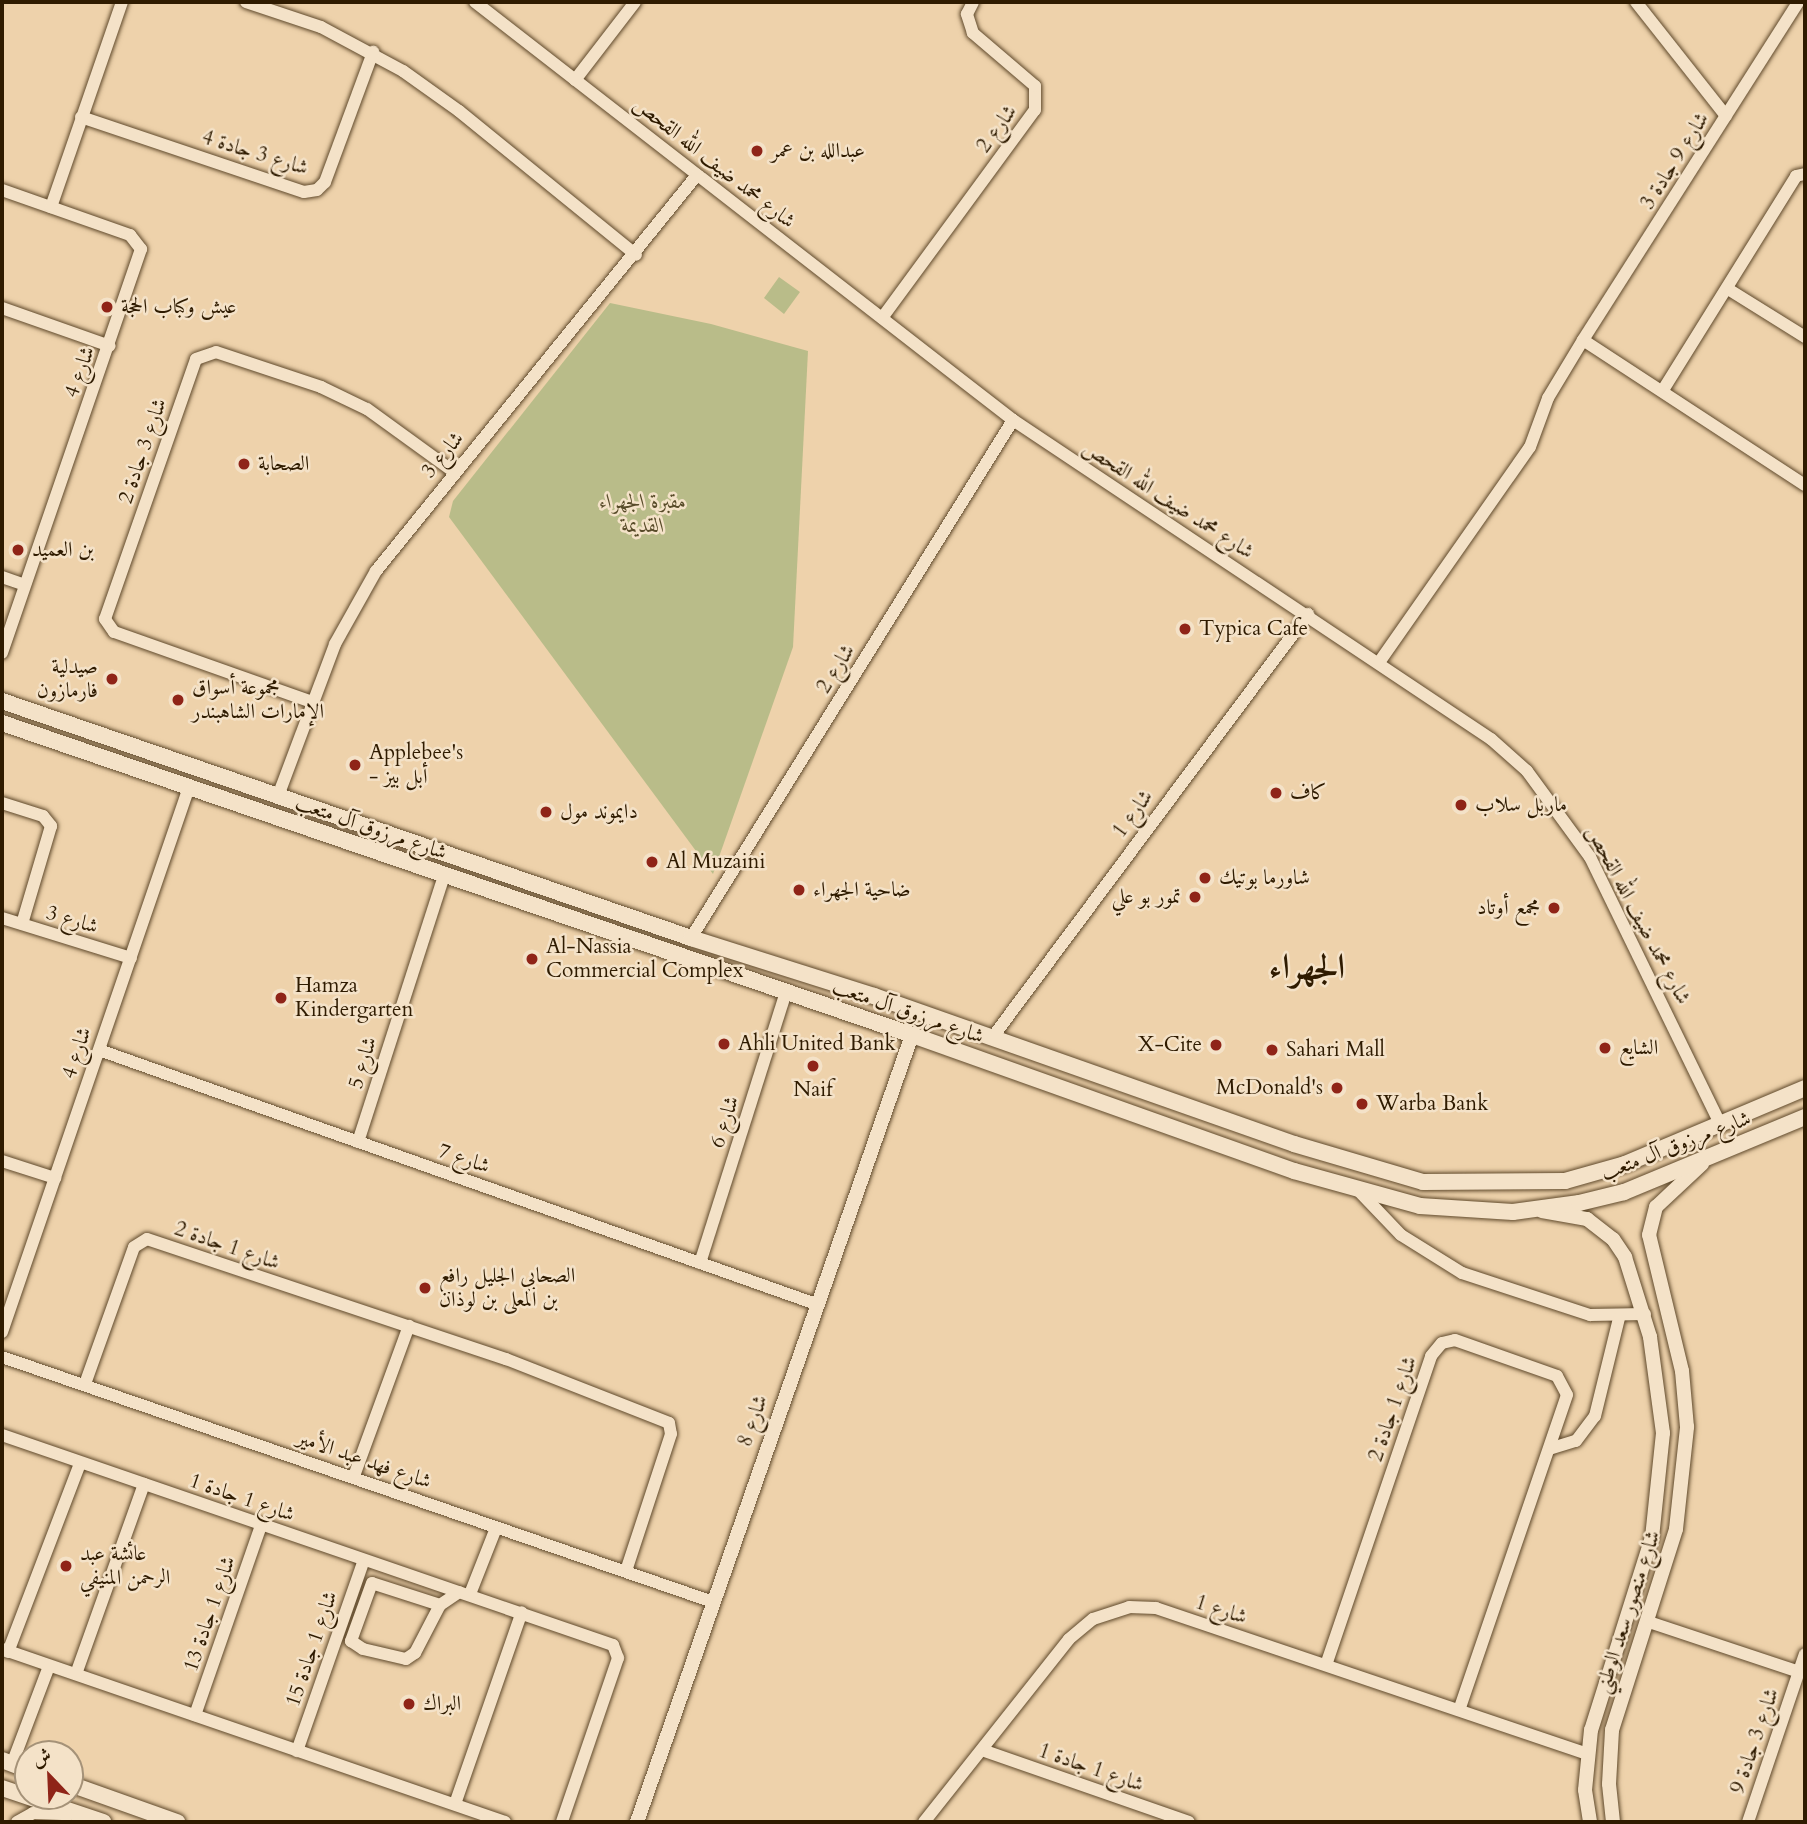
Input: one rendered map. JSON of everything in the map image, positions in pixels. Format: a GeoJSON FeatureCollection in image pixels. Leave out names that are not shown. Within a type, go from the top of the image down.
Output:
{"type":"FeatureCollection","features":[{"type":"Feature","properties":{"kind":"main road","name":"شارع مرزوق آل متعب"},"geometry":{"type":"LineString","coordinates":[[2,701],[589,904],[992,1038],[1294,1144],[1423,1182],[1565,1181],[1625,1164],[1721,1126],[1805,1088]]}},
{"type":"Feature","properties":{"kind":"main road","name":"شارع مرزوق آل متعب"},"geometry":{"type":"LineString","coordinates":[[2,723],[912,1035],[1218,1145],[1358,1190],[1420,1206],[1533,1210],[1624,1192],[1805,1117]]}},
{"type":"Feature","properties":{"kind":"main road"},"geometry":{"type":"LineString","coordinates":[[124,765],[133,760],[134,746]]}},
{"type":"Feature","properties":{"kind":"main road"},"geometry":{"type":"LineString","coordinates":[[158,776],[157,762],[166,757]]}},
{"type":"Feature","properties":{"kind":"main road"},"geometry":{"type":"LineString","coordinates":[[549,912],[559,902],[558,893]]}},
{"type":"Feature","properties":{"kind":"main road"},"geometry":{"type":"LineString","coordinates":[[581,923],[581,909],[589,904]]}},
{"type":"Feature","properties":{"kind":"main road"},"geometry":{"type":"LineString","coordinates":[[2,1788],[103,1822]]}},
{"type":"Feature","properties":{"kind":"main road"},"geometry":{"type":"LineString","coordinates":[[84,1789],[177,1822]]}},
{"type":"Feature","properties":{"kind":"street"},"geometry":{"type":"LineString","coordinates":[[51,207],[122,2]]}},
{"type":"Feature","properties":{"kind":"street"},"geometry":{"type":"LineString","coordinates":[[246,2],[321,27],[373,52],[459,111],[636,255]]}},
{"type":"Feature","properties":{"kind":"street","name":"شارع محمد ضيف الله القحص"},"geometry":{"type":"LineString","coordinates":[[475,2],[1013,419],[1380,661],[1491,738],[1527,771],[1590,857],[1626,925],[1721,1126]]}},
{"type":"Feature","properties":{"kind":"street"},"geometry":{"type":"LineString","coordinates":[[575,80],[635,2]]}},
{"type":"Feature","properties":{"kind":"street","name":"شارع 2"},"geometry":{"type":"LineString","coordinates":[[883,317],[1035,110],[1035,86],[972,33],[967,14],[973,2]]}},
{"type":"Feature","properties":{"kind":"street"},"geometry":{"type":"LineString","coordinates":[[1636,2],[1726,116]]}},
{"type":"Feature","properties":{"kind":"street","name":"شارع 9 جادة 3"},"geometry":{"type":"LineString","coordinates":[[1380,661],[1530,447],[1548,398],[1798,2]]}},
{"type":"Feature","properties":{"kind":"street","name":"شارع 3 جادة 4"},"geometry":{"type":"LineString","coordinates":[[81,117],[304,192],[317,190],[325,182],[373,52]]}},
{"type":"Feature","properties":{"kind":"street"},"geometry":{"type":"LineString","coordinates":[[1663,390],[1797,176],[1805,174]]}},
{"type":"Feature","properties":{"kind":"street","name":"شارع 3"},"geometry":{"type":"LineString","coordinates":[[278,796],[312,702],[365,589],[454,472],[636,255],[697,175]]}},
{"type":"Feature","properties":{"kind":"street","name":"شارع 4"},"geometry":{"type":"LineString","coordinates":[[2,190],[138,242],[141,249],[110,346],[2,653]]}},
{"type":"Feature","properties":{"kind":"street"},"geometry":{"type":"LineString","coordinates":[[1728,289],[1805,337]]}},
{"type":"Feature","properties":{"kind":"street"},"geometry":{"type":"LineString","coordinates":[[2,308],[110,346]]}},
{"type":"Feature","properties":{"kind":"street"},"geometry":{"type":"LineString","coordinates":[[1583,340],[1805,485]]}},
{"type":"Feature","properties":{"kind":"street","name":"شارع 3 جادة 2"},"geometry":{"type":"LineString","coordinates":[[312,702],[114,632],[105,620],[196,359],[216,352],[321,387],[367,409],[454,472]]}},
{"type":"Feature","properties":{"kind":"street","name":"شارع 2"},"geometry":{"type":"LineString","coordinates":[[691,938],[1013,419]]}},
{"type":"Feature","properties":{"kind":"street"},"geometry":{"type":"LineString","coordinates":[[2,577],[25,585]]}},
{"type":"Feature","properties":{"kind":"street","name":"شارع 1"},"geometry":{"type":"LineString","coordinates":[[992,1038],[1308,614]]}},
{"type":"Feature","properties":{"kind":"street","name":"شارع 4"},"geometry":{"type":"LineString","coordinates":[[2,1332],[189,787]]}},
{"type":"Feature","properties":{"kind":"street"},"geometry":{"type":"LineString","coordinates":[[2,803],[43,816],[51,826],[22,925]]}},
{"type":"Feature","properties":{"kind":"street","name":"شارع 5"},"geometry":{"type":"LineString","coordinates":[[358,1142],[444,876]]}},
{"type":"Feature","properties":{"kind":"street","name":"شارع 3"},"geometry":{"type":"LineString","coordinates":[[2,918],[131,958]]}},
{"type":"Feature","properties":{"kind":"street","name":"شارع 6"},"geometry":{"type":"LineString","coordinates":[[700,1263],[786,992]]}},
{"type":"Feature","properties":{"kind":"street","name":"شارع 8"},"geometry":{"type":"LineString","coordinates":[[637,1822],[912,1035]]}},
{"type":"Feature","properties":{"kind":"street","name":"شارع 7"},"geometry":{"type":"LineString","coordinates":[[99,1050],[816,1304]]}},
{"type":"Feature","properties":{"kind":"street","name":"شارع منصور سعد الوطني"},"geometry":{"type":"LineString","coordinates":[[1613,1822],[1609,1784],[1612,1730],[1649,1622],[1676,1530],[1687,1427],[1682,1371],[1648,1235],[1656,1208],[1689,1172],[1719,1154]]}},
{"type":"Feature","properties":{"kind":"street"},"geometry":{"type":"LineString","coordinates":[[2,1161],[55,1178]]}},
{"type":"Feature","properties":{"kind":"street"},"geometry":{"type":"LineString","coordinates":[[1358,1190],[1401,1235],[1462,1273],[1590,1315],[1619,1318],[1645,1314]]}},
{"type":"Feature","properties":{"kind":"street","name":"شارع منصور سعد الوطني"},"geometry":{"type":"LineString","coordinates":[[1533,1210],[1573,1215],[1602,1228],[1625,1257],[1645,1314],[1658,1380],[1663,1433],[1661,1482],[1638,1590],[1587,1754],[1590,1822]]}},
{"type":"Feature","properties":{"kind":"street","name":"شارع 1 جادة 2"},"geometry":{"type":"LineString","coordinates":[[85,1384],[134,1247],[143,1239],[409,1326],[669,1423],[671,1434],[625,1571]]}},
{"type":"Feature","properties":{"kind":"street"},"geometry":{"type":"LineString","coordinates":[[1636,1286],[1647,1275],[1657,1278]]}},
{"type":"Feature","properties":{"kind":"street"},"geometry":{"type":"LineString","coordinates":[[1549,1449],[1576,1441],[1595,1416],[1619,1318]]}},
{"type":"Feature","properties":{"kind":"street"},"geometry":{"type":"LineString","coordinates":[[354,1476],[409,1326]]}},
{"type":"Feature","properties":{"kind":"street","name":"شارع 1 جادة 2"},"geometry":{"type":"LineString","coordinates":[[1326,1665],[1438,1347],[1455,1340],[1558,1376],[1564,1384],[1567,1401],[1459,1710]]}},
{"type":"Feature","properties":{"kind":"street","name":"شارع فهد عبد الأمير"},"geometry":{"type":"LineString","coordinates":[[2,1357],[354,1476],[713,1602]]}},
{"type":"Feature","properties":{"kind":"street","name":"شارع 1 جادة 1"},"geometry":{"type":"LineString","coordinates":[[2,1435],[261,1526],[609,1643],[618,1653],[562,1822]]}},
{"type":"Feature","properties":{"kind":"street"},"geometry":{"type":"LineString","coordinates":[[80,1462],[5,1651],[505,1822]]}},
{"type":"Feature","properties":{"kind":"street"},"geometry":{"type":"LineString","coordinates":[[76,1674],[144,1484]]}},
{"type":"Feature","properties":{"kind":"street","name":"شارع 1 جادة 13"},"geometry":{"type":"LineString","coordinates":[[195,1715],[261,1526]]}},
{"type":"Feature","properties":{"kind":"street"},"geometry":{"type":"LineString","coordinates":[[440,1605],[372,1583],[351,1641],[362,1649],[406,1660],[415,1653],[440,1605],[465,1593],[496,1528]]}},
{"type":"Feature","properties":{"kind":"street","name":"شارع 1 جادة 15"},"geometry":{"type":"LineString","coordinates":[[297,1751],[364,1560]]}},
{"type":"Feature","properties":{"kind":"street","name":"شارع 1"},"geometry":{"type":"LineString","coordinates":[[924,1822],[1069,1639],[1093,1619],[1115,1610],[1156,1608],[1587,1754]]}},
{"type":"Feature","properties":{"kind":"street"},"geometry":{"type":"LineString","coordinates":[[455,1804],[522,1612]]}},
{"type":"Feature","properties":{"kind":"street","name":"شارع 3 جادة 9"},"geometry":{"type":"LineString","coordinates":[[1649,1622],[1799,1672]]}},
{"type":"Feature","properties":{"kind":"street","name":"شارع 3 جادة 9"},"geometry":{"type":"LineString","coordinates":[[1748,1822],[1805,1654]]}},
{"type":"Feature","properties":{"kind":"street"},"geometry":{"type":"LineString","coordinates":[[23,1740],[49,1666]]}},
{"type":"Feature","properties":{"kind":"street","name":"شارع 1 جادة 1"},"geometry":{"type":"LineString","coordinates":[[982,1750],[1182,1821]]}},
{"type":"Feature","properties":{"kind":"street"},"geometry":{"type":"LineString","coordinates":[[17,1822],[33,1813],[76,1815]]}},
{"type":"Feature","properties":{"kind":"green space"},"geometry":{"type":"Polygon","coordinates":[[[779,277],[800,292],[784,314],[764,298],[779,277]]]}},
{"type":"Feature","properties":{"kind":"green space","name":"مقبرة الجهراء القديمة"},"geometry":{"type":"Polygon","coordinates":[[[610,303],[711,324],[808,351],[793,647],[713,874],[449,517],[453,501],[610,303]]]}},
{"type":"Feature","properties":{"kind":"place","name":"عبدالله بن عمر"},"geometry":{"type":"Point","coordinates":[757,151]}},
{"type":"Feature","properties":{"kind":"place","name":"عيش وكباب الحجة"},"geometry":{"type":"Point","coordinates":[107,307]}},
{"type":"Feature","properties":{"kind":"place","name":"الصحابة"},"geometry":{"type":"Point","coordinates":[244,464]}},
{"type":"Feature","properties":{"kind":"place","name":"بن العميد"},"geometry":{"type":"Point","coordinates":[18,550]}},
{"type":"Feature","properties":{"kind":"place","name":"Typica Cafe"},"geometry":{"type":"Point","coordinates":[1185,629]}},
{"type":"Feature","properties":{"kind":"place","name":"صيدلية فارمازون"},"geometry":{"type":"Point","coordinates":[112,679]}},
{"type":"Feature","properties":{"kind":"place","name":"مجموعة أسواق الإمارات الشاهبندر"},"geometry":{"type":"Point","coordinates":[178,700]}},
{"type":"Feature","properties":{"kind":"place","name":"Applebee's - أبل بيز"},"geometry":{"type":"Point","coordinates":[355,765]}},
{"type":"Feature","properties":{"kind":"place","name":"كاف"},"geometry":{"type":"Point","coordinates":[1276,793]}},
{"type":"Feature","properties":{"kind":"place","name":"ماربل سلاب"},"geometry":{"type":"Point","coordinates":[1461,805]}},
{"type":"Feature","properties":{"kind":"place","name":"دايموند مول"},"geometry":{"type":"Point","coordinates":[546,812]}},
{"type":"Feature","properties":{"kind":"place","name":"Al Muzaini"},"geometry":{"type":"Point","coordinates":[652,862]}},
{"type":"Feature","properties":{"kind":"place","name":"شاورما بوتيك"},"geometry":{"type":"Point","coordinates":[1205,878]}},
{"type":"Feature","properties":{"kind":"place","name":"ضاحية الجهراء"},"geometry":{"type":"Point","coordinates":[799,890]}},
{"type":"Feature","properties":{"kind":"place","name":"تمور بو علي"},"geometry":{"type":"Point","coordinates":[1195,897]}},
{"type":"Feature","properties":{"kind":"place","name":"مجمع أوتاد"},"geometry":{"type":"Point","coordinates":[1554,908]}},
{"type":"Feature","properties":{"kind":"place","name":"Al-Nassia Commercial Complex"},"geometry":{"type":"Point","coordinates":[532,959]}},
{"type":"Feature","properties":{"kind":"place","name":"Hamza Kindergarten"},"geometry":{"type":"Point","coordinates":[281,998]}},
{"type":"Feature","properties":{"kind":"place","name":"Ahli United Bank"},"geometry":{"type":"Point","coordinates":[724,1044]}},
{"type":"Feature","properties":{"kind":"place","name":"X-Cite"},"geometry":{"type":"Point","coordinates":[1216,1045]}},
{"type":"Feature","properties":{"kind":"place","name":"الشايع"},"geometry":{"type":"Point","coordinates":[1605,1048]}},
{"type":"Feature","properties":{"kind":"place","name":"Sahari Mall"},"geometry":{"type":"Point","coordinates":[1272,1050]}},
{"type":"Feature","properties":{"kind":"place","name":"Naif"},"geometry":{"type":"Point","coordinates":[813,1066]}},
{"type":"Feature","properties":{"kind":"place","name":"McDonald's"},"geometry":{"type":"Point","coordinates":[1337,1088]}},
{"type":"Feature","properties":{"kind":"place","name":"Warba Bank"},"geometry":{"type":"Point","coordinates":[1362,1104]}},
{"type":"Feature","properties":{"kind":"place","name":"الصحابي الجليل رافع بن المعلى بن لوذان"},"geometry":{"type":"Point","coordinates":[425,1288]}},
{"type":"Feature","properties":{"kind":"place","name":"عائشة عبد الرحمن المنيفي"},"geometry":{"type":"Point","coordinates":[66,1566]}},
{"type":"Feature","properties":{"kind":"place","name":"البراك"},"geometry":{"type":"Point","coordinates":[409,1704]}},
{"type":"Feature","properties":{"kind":"district","name":"الجهراء"},"geometry":{"type":"Point","coordinates":[1307,967]}}]}
